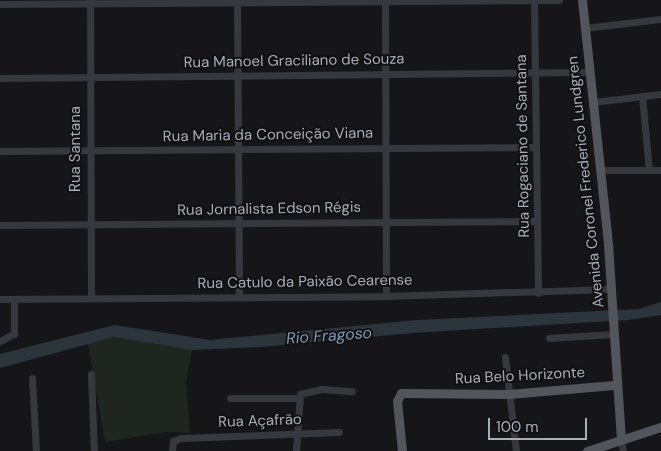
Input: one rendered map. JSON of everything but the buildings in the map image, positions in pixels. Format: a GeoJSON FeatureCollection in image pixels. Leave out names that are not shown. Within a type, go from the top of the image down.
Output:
{"type":"FeatureCollection","features":[{"type":"Feature","properties":{"kind":"main road","name":"Avenida Coronel Frederico Lundgren"},"geometry":{"type":"LineString","coordinates":[[582,0],[601,170],[611,289],[614,385],[621,440]]}},
{"type":"Feature","properties":{"kind":"main road","name":"Rua Belo Horizonte"},"geometry":{"type":"LineString","coordinates":[[402,451],[398,396],[416,391],[509,394],[614,385]]}},
{"type":"Feature","properties":{"kind":"main road"},"geometry":{"type":"LineString","coordinates":[[587,451],[661,428]]}},
{"type":"Feature","properties":{"kind":"street"},"geometry":{"type":"LineString","coordinates":[[0,4],[18,2],[162,0],[559,0]]}},
{"type":"Feature","properties":{"kind":"street"},"geometry":{"type":"LineString","coordinates":[[237,0],[239,297]]}},
{"type":"Feature","properties":{"kind":"street","name":"Rua Rogaciano de Santana"},"geometry":{"type":"LineString","coordinates":[[534,0],[538,292]]}},
{"type":"Feature","properties":{"kind":"street","name":"Rua Santana"},"geometry":{"type":"LineString","coordinates":[[90,1],[91,298]]}},
{"type":"Feature","properties":{"kind":"street"},"geometry":{"type":"LineString","coordinates":[[385,1],[387,148],[386,296]]}},
{"type":"Feature","properties":{"kind":"street"},"geometry":{"type":"LineString","coordinates":[[584,28],[661,19]]}},
{"type":"Feature","properties":{"kind":"street","name":"Rua Manoel Graciliano de Souza"},"geometry":{"type":"LineString","coordinates":[[0,78],[589,72]]}},
{"type":"Feature","properties":{"kind":"street"},"geometry":{"type":"LineString","coordinates":[[593,102],[661,94]]}},
{"type":"Feature","properties":{"kind":"street"},"geometry":{"type":"LineString","coordinates":[[642,96],[649,170]]}},
{"type":"Feature","properties":{"kind":"street","name":"Rua Maria da Conceição Viana"},"geometry":{"type":"LineString","coordinates":[[0,151],[536,146]]}},
{"type":"Feature","properties":{"kind":"street"},"geometry":{"type":"LineString","coordinates":[[601,170],[661,170]]}},
{"type":"Feature","properties":{"kind":"street","name":"Rua Jornalista Edson Régis"},"geometry":{"type":"LineString","coordinates":[[0,225],[537,221]]}},
{"type":"Feature","properties":{"kind":"street","name":"Rua Catulo da Paixão Cearense"},"geometry":{"type":"LineString","coordinates":[[0,299],[386,296],[611,289]]}},
{"type":"Feature","properties":{"kind":"street"},"geometry":{"type":"LineString","coordinates":[[0,341],[14,334],[14,299]]}},
{"type":"Feature","properties":{"kind":"street"},"geometry":{"type":"LineString","coordinates":[[549,338],[613,331]]}},
{"type":"Feature","properties":{"kind":"street"},"geometry":{"type":"LineString","coordinates":[[505,356],[516,451]]}},
{"type":"Feature","properties":{"kind":"street"},"geometry":{"type":"LineString","coordinates":[[90,374],[94,451]]}},
{"type":"Feature","properties":{"kind":"street"},"geometry":{"type":"LineString","coordinates":[[32,378],[36,451]]}},
{"type":"Feature","properties":{"kind":"street"},"geometry":{"type":"LineString","coordinates":[[230,398],[298,398],[307,391],[352,391]]}},
{"type":"Feature","properties":{"kind":"street"},"geometry":{"type":"LineString","coordinates":[[296,451],[298,398]]}},
{"type":"Feature","properties":{"kind":"street","name":"Rua Açafrão"},"geometry":{"type":"LineString","coordinates":[[172,451],[173,441],[181,438],[339,432]]}},
{"type":"Feature","properties":{"kind":"street","name":"Avenida Coronel Frederico Lundgren"},"geometry":{"type":"LineString","coordinates":[[621,440],[623,451]]}},
{"type":"Feature","properties":{"kind":"shaded area"},"geometry":{"type":"Polygon","coordinates":[[[114,337],[192,350],[186,381],[190,433],[166,432],[105,442],[88,344],[114,337]]]}},
{"type":"Feature","properties":{"kind":"water","name":"Rio Fragoso"},"geometry":{"type":"Polygon","coordinates":[[[661,302],[661,315],[628,320],[412,333],[261,347],[192,350],[114,337],[0,368],[0,354],[115,325],[210,340],[417,320],[639,309],[661,302]]]}}]}
